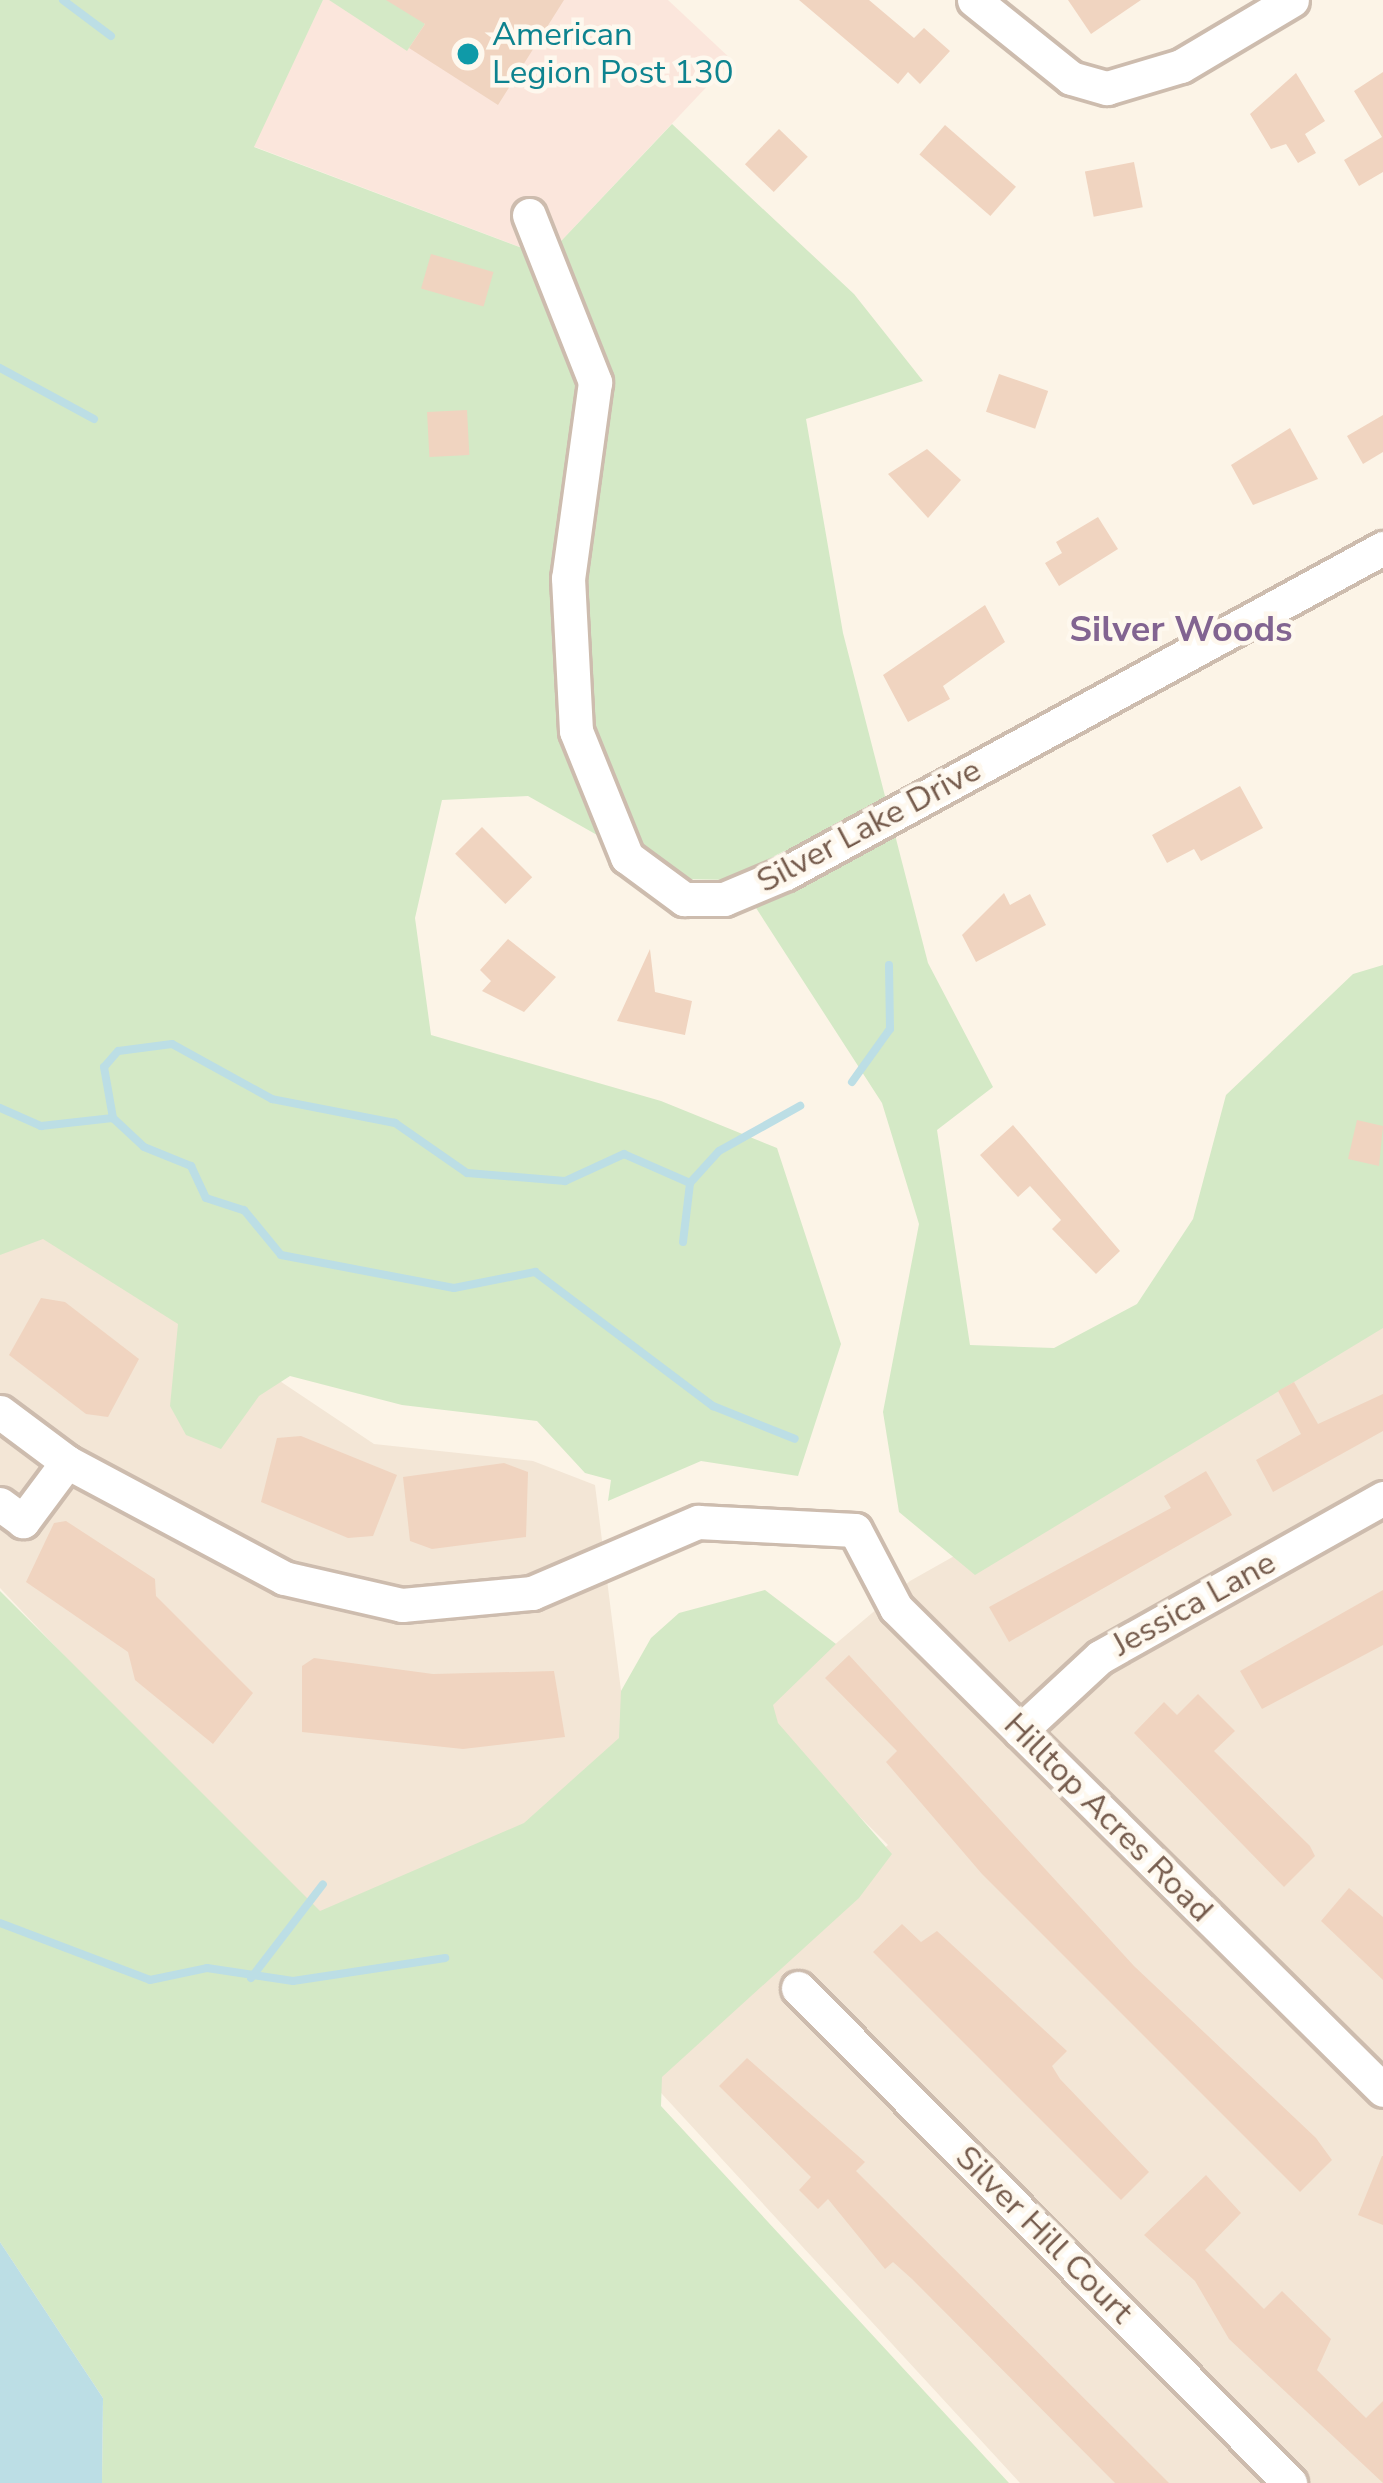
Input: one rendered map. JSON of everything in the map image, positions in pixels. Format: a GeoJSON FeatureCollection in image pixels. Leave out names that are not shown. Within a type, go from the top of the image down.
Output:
{"type":"FeatureCollection","features":[{"type":"Feature","properties":{"kind":"street"},"geometry":{"type":"LineString","coordinates":[[974,0],[1071,78],[1107,88],[1180,66],[1292,0]]}},
{"type":"Feature","properties":{"kind":"street","name":"Silver Lake Drive"},"geometry":{"type":"LineString","coordinates":[[529,214],[595,382],[568,578],[576,731],[626,856],[684,899],[759,886],[1383,548]]}},
{"type":"Feature","properties":{"kind":"street"},"geometry":{"type":"LineString","coordinates":[[0,1412],[67,1462],[23,1521],[0,1504]]}},
{"type":"Feature","properties":{"kind":"street","name":"Hilltop Acres Road"},"geometry":{"type":"LineString","coordinates":[[67,1462],[284,1578],[402,1605],[532,1593],[698,1522],[855,1530],[880,1590],[1383,2090]]}},
{"type":"Feature","properties":{"kind":"street","name":"Jessica Lane"},"geometry":{"type":"LineString","coordinates":[[1020,1731],[1100,1657],[1383,1498]]}},
{"type":"Feature","properties":{"kind":"street","name":"Silver Hill Court"},"geometry":{"type":"LineString","coordinates":[[798,1988],[1290,2483]]}},
{"type":"Feature","properties":{"kind":"shaded area"},"geometry":{"type":"Polygon","coordinates":[[[323,0],[668,0],[732,60],[546,257],[253,146],[323,0]]]}},
{"type":"Feature","properties":{"kind":"shaded area"},"geometry":{"type":"Polygon","coordinates":[[[48,1226],[374,1444],[533,1461],[595,1485],[627,1738],[527,1833],[316,1921],[0,1588],[0,1243],[48,1226]]]}},
{"type":"Feature","properties":{"kind":"shaded area"},"geometry":{"type":"Polygon","coordinates":[[[1383,1314],[1383,2483],[1020,2483],[639,2069],[888,1845],[755,1712],[910,1581],[1383,1314]]]}},
{"type":"Feature","properties":{"kind":"green space"},"geometry":{"type":"Polygon","coordinates":[[[0,0],[323,0],[254,147],[546,257],[672,124],[854,294],[923,381],[806,419],[843,633],[928,963],[993,1087],[937,1130],[970,1345],[1054,1348],[1137,1304],[1193,1219],[1226,1095],[1353,974],[1383,965],[1383,1328],[975,1575],[899,1512],[883,1412],[919,1224],[882,1103],[738,880],[675,879],[528,796],[442,800],[415,918],[431,1035],[661,1101],[777,1148],[841,1344],[798,1476],[701,1461],[608,1501],[611,1480],[585,1473],[537,1421],[402,1405],[290,1376],[259,1396],[221,1449],[186,1435],[170,1406],[178,1324],[43,1239],[0,1255],[0,0]]]}},
{"type":"Feature","properties":{"kind":"green space"},"geometry":{"type":"Polygon","coordinates":[[[329,0],[399,0],[425,24],[407,51],[329,0]]]}},
{"type":"Feature","properties":{"kind":"green space"},"geometry":{"type":"Polygon","coordinates":[[[765,1590],[836,1644],[773,1705],[778,1723],[892,1854],[859,1898],[662,2077],[661,2106],[1009,2483],[102,2483],[103,2398],[0,2242],[0,1591],[320,1911],[524,1823],[619,1738],[621,1691],[651,1638],[679,1613],[765,1590]]]}},
{"type":"Feature","properties":{"kind":"water"},"geometry":{"type":"Polygon","coordinates":[[[0,2242],[103,2398],[102,2483],[0,2483],[0,2242]]]}},
{"type":"Feature","properties":{"kind":"building","name":"American Legion Post 130"},"geometry":{"type":"Polygon","coordinates":[[[386,0],[564,0],[498,105],[409,48],[425,24],[386,0]]]}},
{"type":"Feature","properties":{"kind":"building"},"geometry":{"type":"Polygon","coordinates":[[[799,0],[869,0],[914,38],[924,28],[950,51],[920,84],[908,72],[898,84],[799,0]]]}},
{"type":"Feature","properties":{"kind":"building"},"geometry":{"type":"Polygon","coordinates":[[[1068,0],[1141,0],[1091,34],[1068,0]]]}},
{"type":"Feature","properties":{"kind":"building"},"geometry":{"type":"Polygon","coordinates":[[[1383,72],[1383,172],[1359,186],[1344,160],[1382,137],[1354,91],[1383,72]]]}},
{"type":"Feature","properties":{"kind":"building"},"geometry":{"type":"Polygon","coordinates":[[[1296,73],[1325,121],[1305,134],[1316,153],[1298,163],[1286,144],[1271,149],[1250,114],[1296,73]]]}},
{"type":"Feature","properties":{"kind":"building"},"geometry":{"type":"Polygon","coordinates":[[[945,125],[1016,187],[990,216],[919,154],[945,125]]]}},
{"type":"Feature","properties":{"kind":"building"},"geometry":{"type":"Polygon","coordinates":[[[779,129],[808,157],[774,192],[745,164],[779,129]]]}},
{"type":"Feature","properties":{"kind":"building"},"geometry":{"type":"Polygon","coordinates":[[[1134,162],[1143,207],[1094,217],[1085,172],[1134,162]]]}},
{"type":"Feature","properties":{"kind":"building"},"geometry":{"type":"Polygon","coordinates":[[[431,254],[493,272],[484,307],[421,289],[431,254]]]}},
{"type":"Feature","properties":{"kind":"building"},"geometry":{"type":"Polygon","coordinates":[[[999,374],[1048,391],[1035,429],[986,412],[999,374]]]}},
{"type":"Feature","properties":{"kind":"building"},"geometry":{"type":"Polygon","coordinates":[[[467,410],[469,455],[429,457],[427,412],[467,410]]]}},
{"type":"Feature","properties":{"kind":"building"},"geometry":{"type":"Polygon","coordinates":[[[1383,415],[1383,452],[1363,464],[1347,436],[1383,415]]]}},
{"type":"Feature","properties":{"kind":"building"},"geometry":{"type":"Polygon","coordinates":[[[1290,428],[1318,479],[1253,505],[1231,465],[1290,428]]]}},
{"type":"Feature","properties":{"kind":"building"},"geometry":{"type":"Polygon","coordinates":[[[927,449],[961,480],[928,518],[888,474],[927,449]]]}},
{"type":"Feature","properties":{"kind":"building"},"geometry":{"type":"Polygon","coordinates":[[[1098,517],[1118,549],[1059,586],[1045,563],[1062,553],[1056,542],[1098,517]]]}},
{"type":"Feature","properties":{"kind":"building"},"geometry":{"type":"Polygon","coordinates":[[[985,605],[1005,642],[943,686],[950,699],[908,722],[883,675],[985,605]]]}},
{"type":"Feature","properties":{"kind":"building"},"geometry":{"type":"Polygon","coordinates":[[[1240,786],[1263,828],[1201,861],[1194,849],[1167,863],[1152,835],[1240,786]]]}},
{"type":"Feature","properties":{"kind":"building"},"geometry":{"type":"Polygon","coordinates":[[[482,827],[532,877],[505,904],[455,854],[482,827]]]}},
{"type":"Feature","properties":{"kind":"building"},"geometry":{"type":"Polygon","coordinates":[[[1004,893],[1010,905],[1030,894],[1046,925],[976,962],[962,935],[1004,893]]]}},
{"type":"Feature","properties":{"kind":"building"},"geometry":{"type":"Polygon","coordinates":[[[508,939],[556,977],[524,1012],[482,991],[491,981],[480,970],[508,939]]]}},
{"type":"Feature","properties":{"kind":"building"},"geometry":{"type":"Polygon","coordinates":[[[650,949],[655,992],[692,1001],[685,1035],[617,1021],[650,949]]]}},
{"type":"Feature","properties":{"kind":"building"},"geometry":{"type":"Polygon","coordinates":[[[1357,1120],[1383,1126],[1379,1166],[1348,1159],[1357,1120]]]}},
{"type":"Feature","properties":{"kind":"building"},"geometry":{"type":"Polygon","coordinates":[[[1013,1125],[1120,1251],[1096,1274],[1052,1229],[1061,1220],[1030,1186],[1018,1197],[980,1155],[1013,1125]]]}},
{"type":"Feature","properties":{"kind":"building"},"geometry":{"type":"Polygon","coordinates":[[[41,1298],[65,1302],[139,1359],[108,1417],[86,1414],[9,1355],[41,1298]]]}},
{"type":"Feature","properties":{"kind":"building"},"geometry":{"type":"Polygon","coordinates":[[[1294,1382],[1318,1424],[1383,1394],[1383,1431],[1273,1492],[1256,1460],[1301,1434],[1278,1391],[1294,1382]]]}},
{"type":"Feature","properties":{"kind":"building"},"geometry":{"type":"Polygon","coordinates":[[[301,1436],[397,1475],[373,1536],[348,1538],[261,1502],[277,1438],[301,1436]]]}},
{"type":"Feature","properties":{"kind":"building"},"geometry":{"type":"Polygon","coordinates":[[[504,1463],[528,1472],[526,1537],[432,1549],[410,1541],[403,1477],[504,1463]]]}},
{"type":"Feature","properties":{"kind":"building"},"geometry":{"type":"Polygon","coordinates":[[[1206,1471],[1232,1515],[1009,1642],[989,1607],[1171,1508],[1164,1496],[1206,1471]]]}},
{"type":"Feature","properties":{"kind":"building"},"geometry":{"type":"Polygon","coordinates":[[[66,1521],[155,1579],[156,1596],[253,1693],[213,1744],[135,1680],[128,1652],[26,1582],[54,1523],[66,1521]]]}},
{"type":"Feature","properties":{"kind":"building"},"geometry":{"type":"Polygon","coordinates":[[[1383,1590],[1383,1645],[1262,1709],[1240,1671],[1383,1590]]]}},
{"type":"Feature","properties":{"kind":"building"},"geometry":{"type":"Polygon","coordinates":[[[849,1655],[1134,1966],[1316,2138],[1332,2160],[1300,2192],[982,1874],[886,1762],[897,1751],[825,1678],[849,1655]]]}},
{"type":"Feature","properties":{"kind":"building"},"geometry":{"type":"Polygon","coordinates":[[[314,1658],[433,1674],[554,1671],[565,1737],[463,1749],[302,1732],[302,1666],[314,1658]]]}},
{"type":"Feature","properties":{"kind":"building"},"geometry":{"type":"Polygon","coordinates":[[[1198,1694],[1235,1731],[1214,1751],[1315,1856],[1284,1887],[1134,1733],[1164,1702],[1177,1715],[1198,1694]]]}},
{"type":"Feature","properties":{"kind":"building"},"geometry":{"type":"Polygon","coordinates":[[[1349,1888],[1383,1917],[1383,1980],[1321,1921],[1349,1888]]]}},
{"type":"Feature","properties":{"kind":"building"},"geometry":{"type":"Polygon","coordinates":[[[902,1924],[921,1942],[937,1931],[1067,2051],[1052,2066],[1060,2079],[1149,2172],[1121,2200],[873,1952],[902,1924]]]}},
{"type":"Feature","properties":{"kind":"building"},"geometry":{"type":"Polygon","coordinates":[[[747,2058],[865,2162],[856,2171],[1169,2483],[1115,2483],[912,2279],[893,2262],[885,2269],[828,2199],[818,2209],[799,2190],[811,2177],[719,2086],[747,2058]]]}},
{"type":"Feature","properties":{"kind":"building"},"geometry":{"type":"Polygon","coordinates":[[[1383,2156],[1383,2225],[1358,2215],[1383,2156]]]}},
{"type":"Feature","properties":{"kind":"building"},"geometry":{"type":"Polygon","coordinates":[[[1206,2175],[1241,2213],[1205,2250],[1264,2309],[1282,2291],[1331,2339],[1317,2370],[1366,2418],[1383,2401],[1383,2483],[1229,2339],[1195,2281],[1144,2235],[1206,2175]]]}},
{"type":"Feature","properties":{"kind":"waterway"},"geometry":{"type":"LineString","coordinates":[[63,0],[111,36]]}},
{"type":"Feature","properties":{"kind":"waterway"},"geometry":{"type":"LineString","coordinates":[[0,368],[94,419]]}},
{"type":"Feature","properties":{"kind":"waterway"},"geometry":{"type":"LineString","coordinates":[[852,1082],[890,1029],[889,965]]}},
{"type":"Feature","properties":{"kind":"waterway"},"geometry":{"type":"LineString","coordinates":[[690,1183],[624,1154],[565,1181],[467,1173],[395,1123],[272,1099],[172,1044],[118,1051],[104,1067],[113,1118],[144,1147],[191,1166],[206,1198],[244,1210],[281,1255],[454,1288],[535,1272],[713,1406],[795,1439]]}},
{"type":"Feature","properties":{"kind":"waterway"},"geometry":{"type":"LineString","coordinates":[[690,1183],[719,1151],[800,1106]]}},
{"type":"Feature","properties":{"kind":"waterway"},"geometry":{"type":"LineString","coordinates":[[0,1108],[41,1126],[113,1118]]}},
{"type":"Feature","properties":{"kind":"waterway"},"geometry":{"type":"LineString","coordinates":[[683,1242],[690,1183]]}},
{"type":"Feature","properties":{"kind":"waterway"},"geometry":{"type":"LineString","coordinates":[[251,1978],[323,1884]]}},
{"type":"Feature","properties":{"kind":"waterway"},"geometry":{"type":"LineString","coordinates":[[0,1923],[150,1980],[207,1968],[293,1981],[445,1958]]}},
{"type":"Feature","properties":{"kind":"place","name":"American Legion Post 130"},"geometry":{"type":"Point","coordinates":[468,54]}},
{"type":"Feature","properties":{"kind":"district","name":"Silver Woods"},"geometry":{"type":"Point","coordinates":[1181,630]}}]}
